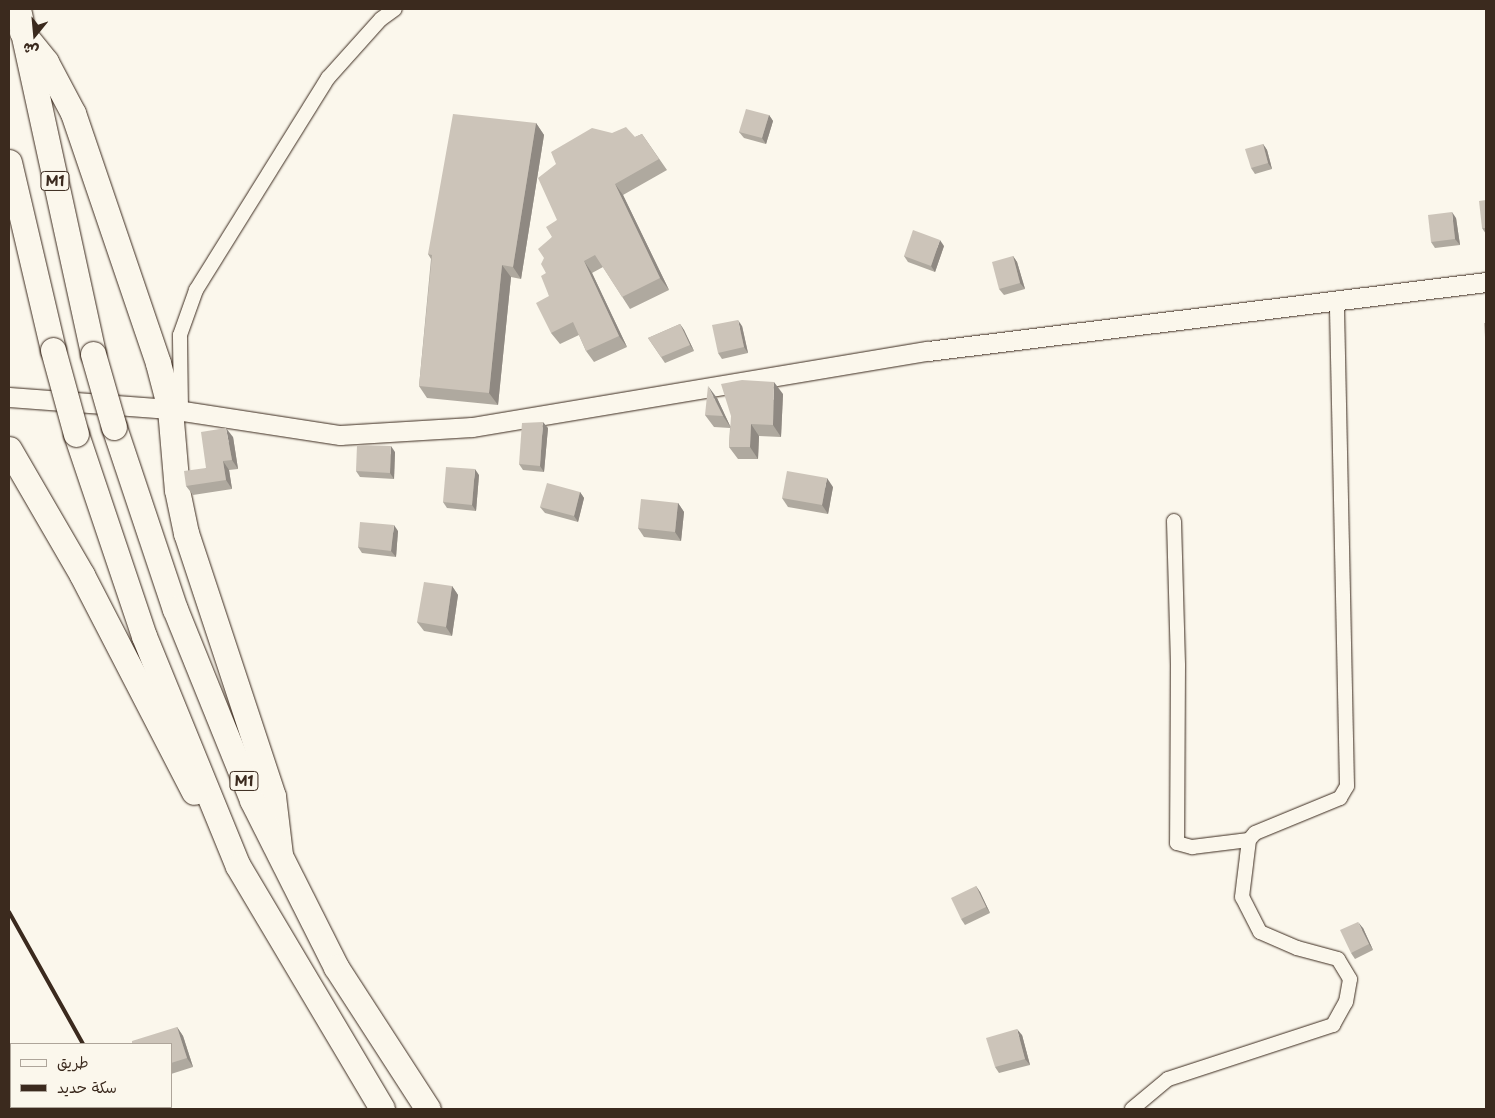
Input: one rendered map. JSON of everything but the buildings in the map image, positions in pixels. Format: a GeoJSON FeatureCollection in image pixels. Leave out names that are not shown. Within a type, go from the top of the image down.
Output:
{"type":"FeatureCollection","features":[{"type":"Feature","properties":{"kind":"highway"},"geometry":{"type":"LineString","coordinates":[[20,20],[56,78],[73,113],[175,409],[182,519],[273,796],[280,855]]}},
{"type":"Feature","properties":{"kind":"highway","name":"M1"},"geometry":{"type":"LineString","coordinates":[[20,20],[93,354],[114,427],[175,609],[252,800],[336,967],[428,1109]]}},
{"type":"Feature","properties":{"kind":"highway","name":"M1"},"geometry":{"type":"LineString","coordinates":[[9,162],[53,350],[76,434],[144,636],[238,866],[382,1109]]}},
{"type":"Feature","properties":{"kind":"highway"},"geometry":{"type":"LineString","coordinates":[[9,449],[82,576],[181,770],[238,866]]}},
{"type":"Feature","properties":{"kind":"street"},"geometry":{"type":"LineString","coordinates":[[175,409],[180,335],[196,290],[328,78],[381,18],[395,9]]}},
{"type":"Feature","properties":{"kind":"street"},"geometry":{"type":"LineString","coordinates":[[9,397],[175,409],[340,434],[472,427],[928,351],[1337,302],[1486,282]]}},
{"type":"Feature","properties":{"kind":"street"},"geometry":{"type":"LineString","coordinates":[[1174,521],[1178,666],[1176,843],[1192,847],[1248,840],[1255,833],[1340,798],[1347,786],[1337,302]]}},
{"type":"Feature","properties":{"kind":"street"},"geometry":{"type":"LineString","coordinates":[[1132,1109],[1168,1079],[1333,1025],[1346,1002],[1350,978],[1338,959],[1297,948],[1260,932],[1242,897],[1248,840]]}},
{"type":"Feature","properties":{"kind":"railway"},"geometry":{"type":"LineString","coordinates":[[9,912],[82,1043]]}}]}
